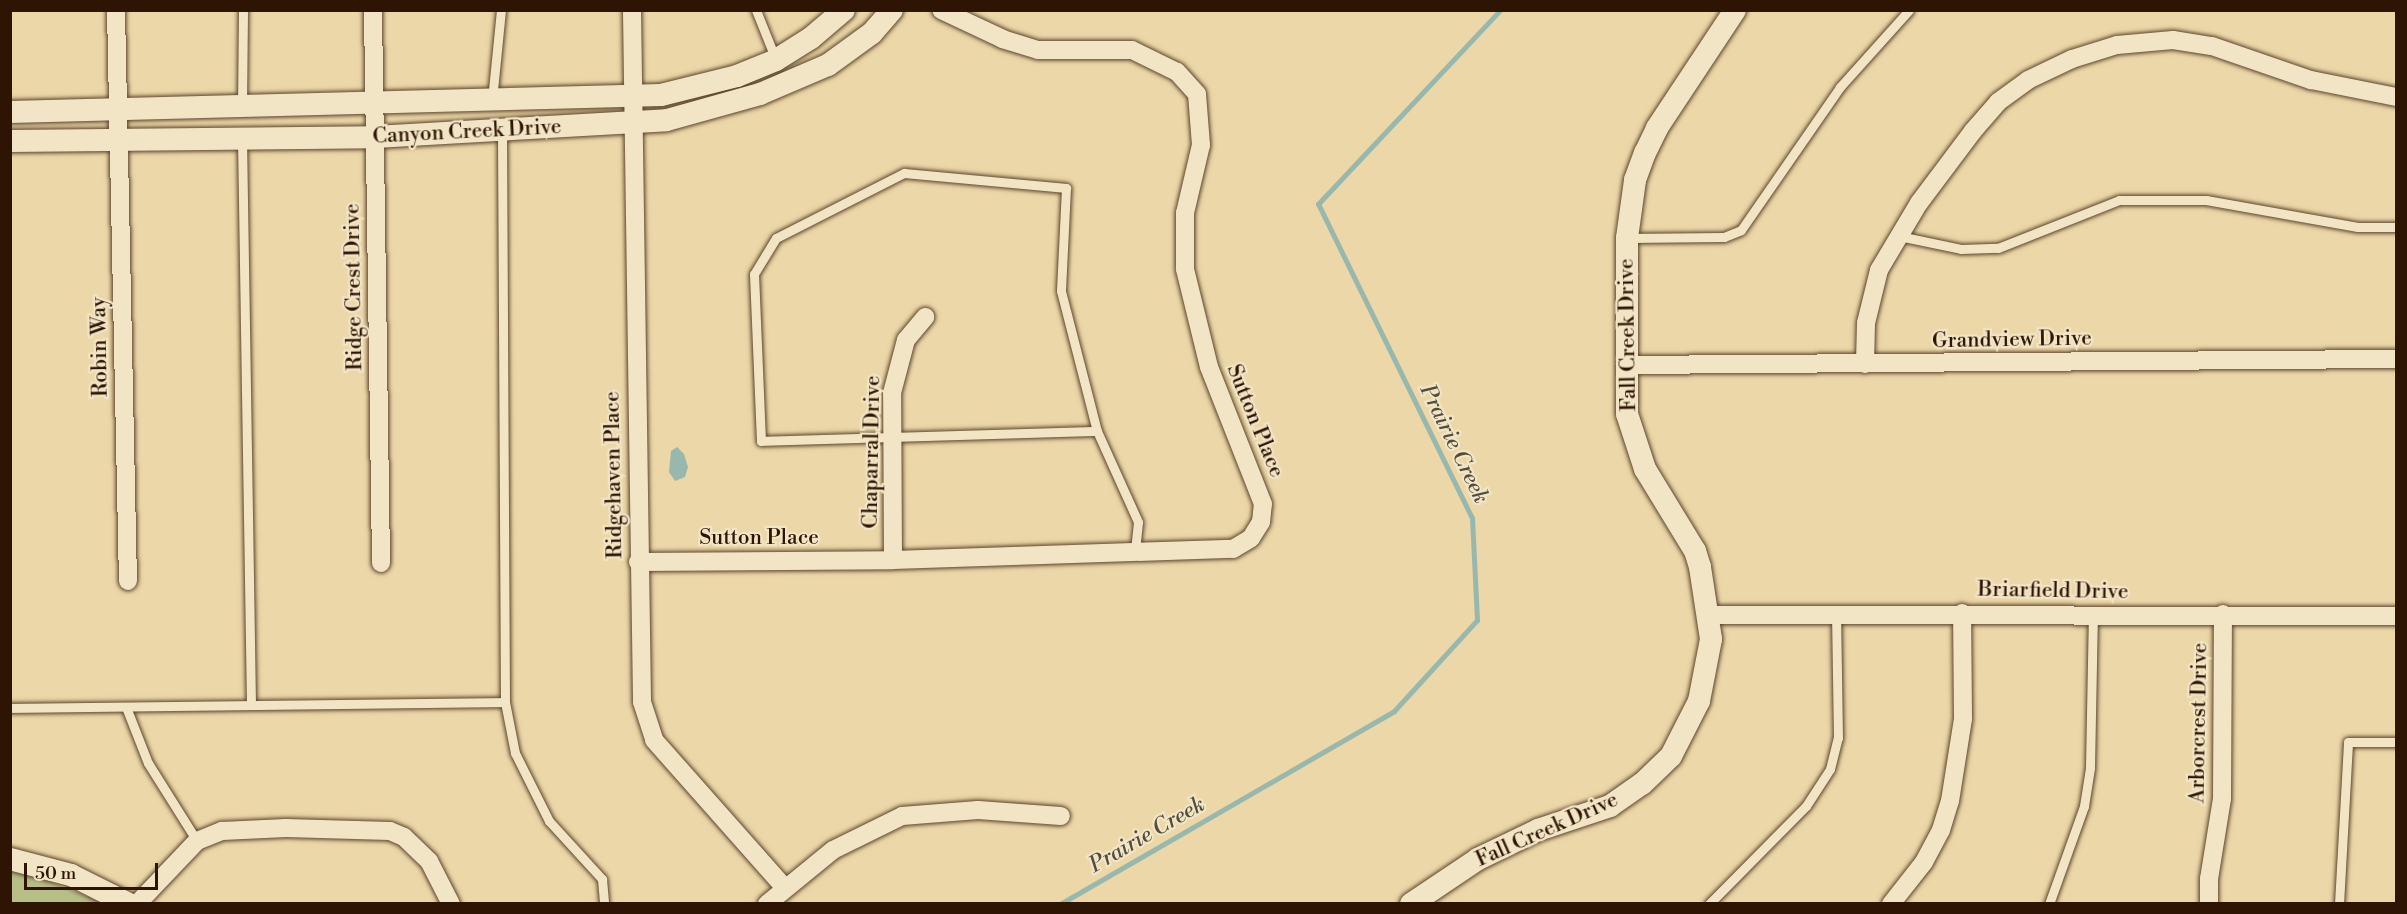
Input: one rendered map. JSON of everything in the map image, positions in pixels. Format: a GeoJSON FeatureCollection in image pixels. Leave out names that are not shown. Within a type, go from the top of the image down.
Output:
{"type":"FeatureCollection","features":[{"type":"Feature","properties":{"kind":"street","name":"Robin Way"},"geometry":{"type":"LineString","coordinates":[[116,10],[128,581]]}},
{"type":"Feature","properties":{"kind":"street","name":"Ridge Crest Drive"},"geometry":{"type":"LineString","coordinates":[[373,10],[381,563]]}},
{"type":"Feature","properties":{"kind":"street","name":"Ridgehaven Place"},"geometry":{"type":"LineString","coordinates":[[632,10],[638,562],[642,702],[654,740],[784,887]]}},
{"type":"Feature","properties":{"kind":"street","name":"Canyon Creek Drive"},"geometry":{"type":"LineString","coordinates":[[10,112],[118,111],[374,102],[632,99],[697,88],[776,60],[811,39],[844,10]]}},
{"type":"Feature","properties":{"kind":"street","name":"Canyon Creek Drive"},"geometry":{"type":"LineString","coordinates":[[10,141],[375,137],[633,124],[718,108],[804,76],[828,65],[872,33],[892,10]]}},
{"type":"Feature","properties":{"kind":"street","name":"Sutton Place"},"geometry":{"type":"LineString","coordinates":[[638,562],[893,560],[1233,549],[1251,538],[1261,522],[1263,504],[1209,367],[1185,269],[1185,213],[1201,145],[1197,94],[1177,72],[1132,50],[1038,50],[1003,39],[941,10]]}},
{"type":"Feature","properties":{"kind":"street","name":"Fall Creek Drive"},"geometry":{"type":"LineString","coordinates":[[1411,903],[1478,859],[1538,830],[1610,806],[1642,784],[1664,764],[1683,738],[1699,701],[1707,671],[1708,615],[1695,550],[1645,469],[1635,443],[1628,414],[1627,238],[1635,180],[1645,153],[1657,128],[1735,10]]}},
{"type":"Feature","properties":{"kind":"street"},"geometry":{"type":"LineString","coordinates":[[1865,364],[1866,323],[1873,285],[1899,236],[1925,194],[1998,102],[2028,80],[2072,58],[2117,45],[2173,40],[2212,46],[2311,80],[2397,97]]}},
{"type":"Feature","properties":{"kind":"street","name":"Chaparral Drive"},"geometry":{"type":"LineString","coordinates":[[893,560],[892,393],[897,365],[906,340],[925,317]]}},
{"type":"Feature","properties":{"kind":"street","name":"Grandview Drive"},"geometry":{"type":"LineString","coordinates":[[1627,365],[2397,359]]}},
{"type":"Feature","properties":{"kind":"street"},"geometry":{"type":"LineString","coordinates":[[1891,903],[1924,862],[1941,830],[1950,801],[1963,719],[1962,613]]}},
{"type":"Feature","properties":{"kind":"street","name":"Briarfield Drive"},"geometry":{"type":"LineString","coordinates":[[1708,615],[1962,613],[2397,616]]}},
{"type":"Feature","properties":{"kind":"street","name":"Arborcrest Drive"},"geometry":{"type":"LineString","coordinates":[[2209,903],[2209,879],[2222,799],[2223,614]]}},
{"type":"Feature","properties":{"kind":"street"},"geometry":{"type":"LineString","coordinates":[[767,903],[784,887],[833,850],[902,816],[978,810],[1061,816]]}},
{"type":"Feature","properties":{"kind":"street"},"geometry":{"type":"LineString","coordinates":[[138,903],[197,841],[222,831],[256,828],[390,831],[417,847],[429,861],[451,903]]}},
{"type":"Feature","properties":{"kind":"street"},"geometry":{"type":"LineString","coordinates":[[10,859],[72,875],[129,903]]}},
{"type":"Feature","properties":{"kind":"lane"},"geometry":{"type":"LineString","coordinates":[[242,107],[243,10]]}},
{"type":"Feature","properties":{"kind":"lane"},"geometry":{"type":"LineString","coordinates":[[492,100],[501,10]]}},
{"type":"Feature","properties":{"kind":"lane"},"geometry":{"type":"LineString","coordinates":[[756,10],[776,60]]}},
{"type":"Feature","properties":{"kind":"lane"},"geometry":{"type":"LineString","coordinates":[[1627,238],[1725,237],[1741,230],[1840,87],[1908,10]]}},
{"type":"Feature","properties":{"kind":"lane"},"geometry":{"type":"LineString","coordinates":[[502,131],[505,702],[515,753],[549,821],[602,879],[604,903]]}},
{"type":"Feature","properties":{"kind":"lane"},"geometry":{"type":"LineString","coordinates":[[242,138],[251,705]]}},
{"type":"Feature","properties":{"kind":"lane"},"geometry":{"type":"LineString","coordinates":[[1097,431],[761,441],[754,274],[776,238],[904,173],[1066,188],[1061,291],[1097,431],[1138,522],[1135,551]]}},
{"type":"Feature","properties":{"kind":"lane"},"geometry":{"type":"LineString","coordinates":[[1899,236],[1960,249],[1998,248],[2119,200],[2206,200],[2358,227],[2397,227]]}},
{"type":"Feature","properties":{"kind":"lane"},"geometry":{"type":"LineString","coordinates":[[1709,903],[1806,806],[1830,769],[1838,738],[1836,614]]}},
{"type":"Feature","properties":{"kind":"lane"},"geometry":{"type":"LineString","coordinates":[[2049,903],[2084,806],[2090,767],[2093,615]]}},
{"type":"Feature","properties":{"kind":"lane"},"geometry":{"type":"LineString","coordinates":[[10,708],[505,702]]}},
{"type":"Feature","properties":{"kind":"lane"},"geometry":{"type":"LineString","coordinates":[[126,707],[148,763],[197,841]]}},
{"type":"Feature","properties":{"kind":"lane"},"geometry":{"type":"LineString","coordinates":[[2339,903],[2348,742],[2397,742]]}},
{"type":"Feature","properties":{"kind":"green space"},"geometry":{"type":"Polygon","coordinates":[[[10,870],[48,881],[104,903],[11,903],[10,870]]]}},
{"type":"Feature","properties":{"kind":"water"},"geometry":{"type":"Polygon","coordinates":[[[677,447],[684,454],[688,467],[685,477],[675,481],[669,472],[671,451],[677,447]]]}},
{"type":"Feature","properties":{"kind":"waterway","name":"Prairie Creek"},"geometry":{"type":"LineString","coordinates":[[1060,904],[1394,711],[1477,620],[1472,518],[1318,204],[1500,10]]}}]}
